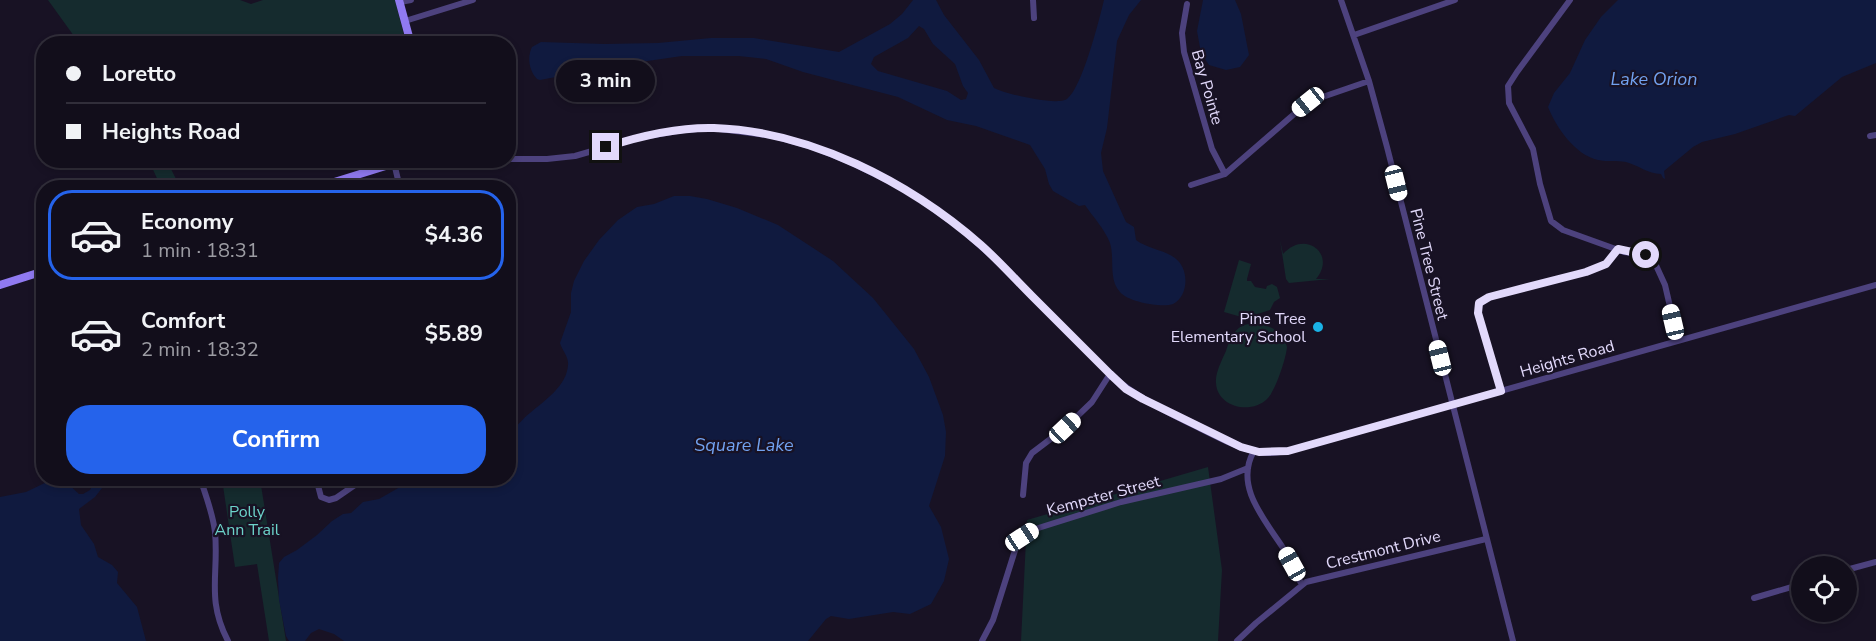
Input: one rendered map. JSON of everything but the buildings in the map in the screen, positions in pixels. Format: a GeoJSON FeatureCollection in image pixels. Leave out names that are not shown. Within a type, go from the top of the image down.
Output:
{"type":"FeatureCollection","features":[{"type":"Feature","properties":{"kind":"street"},"geometry":{"type":"LineString","coordinates":[[409,36],[399,1],[411,0]]}},
{"type":"Feature","properties":{"kind":"street"},"geometry":{"type":"LineString","coordinates":[[405,21],[473,0]]}},
{"type":"Feature","properties":{"kind":"street"},"geometry":{"type":"LineString","coordinates":[[1033,0],[1034,18]]}},
{"type":"Feature","properties":{"kind":"street","name":"Pine Tree Street"},"geometry":{"type":"LineString","coordinates":[[1341,0],[1369,81],[1513,641]]}},
{"type":"Feature","properties":{"kind":"street"},"geometry":{"type":"LineString","coordinates":[[1354,35],[1455,0]]}},
{"type":"Feature","properties":{"kind":"street"},"geometry":{"type":"LineString","coordinates":[[1570,0],[1517,72],[1509,86],[1509,103],[1533,149],[1551,221],[1563,230],[1618,249],[1646,255],[1654,261],[1665,285],[1678,341]]}},
{"type":"Feature","properties":{"kind":"street","name":"Bay Pointe"},"geometry":{"type":"LineString","coordinates":[[1187,4],[1182,33],[1184,52],[1212,149],[1225,174]]}},
{"type":"Feature","properties":{"kind":"street"},"geometry":{"type":"LineString","coordinates":[[1191,185],[1225,174],[1308,102],[1369,81]]}},
{"type":"Feature","properties":{"kind":"street","name":"Heights Road"},"geometry":{"type":"LineString","coordinates":[[516,159],[575,156],[637,138],[683,130],[712,128],[774,136],[813,147],[891,182],[960,228],[1003,266],[1126,389],[1221,438],[1254,451],[1288,451],[1876,285]]}},
{"type":"Feature","properties":{"kind":"street"},"geometry":{"type":"LineString","coordinates":[[340,180],[378,168]]}},
{"type":"Feature","properties":{"kind":"street"},"geometry":{"type":"LineString","coordinates":[[1501,391],[1478,313],[1479,303],[1486,299],[1586,272],[1606,264],[1618,249]]}},
{"type":"Feature","properties":{"kind":"street"},"geometry":{"type":"LineString","coordinates":[[0,285],[36,274]]}},
{"type":"Feature","properties":{"kind":"street"},"geometry":{"type":"LineString","coordinates":[[1023,495],[1026,463],[1032,453],[1065,428],[1092,402],[1110,374]]}},
{"type":"Feature","properties":{"kind":"street"},"geometry":{"type":"LineString","coordinates":[[1254,451],[1249,460],[1248,482],[1255,505],[1286,553],[1302,585]]}},
{"type":"Feature","properties":{"kind":"street","name":"Kempster Street"},"geometry":{"type":"LineString","coordinates":[[982,641],[993,620],[1014,553],[1022,537],[1032,530],[1121,502],[1221,479],[1248,468]]}},
{"type":"Feature","properties":{"kind":"street"},"geometry":{"type":"LineString","coordinates":[[202,486],[215,531],[213,591],[216,608],[228,641]]}},
{"type":"Feature","properties":{"kind":"street"},"geometry":{"type":"LineString","coordinates":[[318,486],[321,498],[329,500],[353,486]]}},
{"type":"Feature","properties":{"kind":"street","name":"Crestmont Drive"},"geometry":{"type":"LineString","coordinates":[[1237,641],[1306,582],[1486,539]]}},
{"type":"Feature","properties":{"kind":"street"},"geometry":{"type":"LineString","coordinates":[[1857,567],[1876,562]]}},
{"type":"Feature","properties":{"kind":"street"},"geometry":{"type":"LineString","coordinates":[[1754,598],[1791,587]]}},
{"type":"Feature","properties":{"kind":"green space"},"geometry":{"type":"Polygon","coordinates":[[[48,0],[240,0],[251,4],[263,0],[395,0],[404,36],[74,36],[48,0]]]}},
{"type":"Feature","properties":{"kind":"green space"},"geometry":{"type":"Polygon","coordinates":[[[152,168],[170,168],[176,180],[158,180],[152,168]]]}},
{"type":"Feature","properties":{"kind":"green space"},"geometry":{"type":"Polygon","coordinates":[[[1280,240],[1283,254],[1300,244],[1309,244],[1316,248],[1323,261],[1322,270],[1316,279],[1330,279],[1289,283],[1286,279],[1280,240]]]}},
{"type":"Feature","properties":{"kind":"green space"},"geometry":{"type":"Polygon","coordinates":[[[1239,260],[1251,264],[1247,281],[1251,281],[1255,287],[1266,289],[1272,284],[1277,287],[1280,298],[1274,302],[1270,310],[1245,318],[1224,312],[1239,260]]]}},
{"type":"Feature","properties":{"kind":"green space"},"geometry":{"type":"Polygon","coordinates":[[[1248,324],[1260,324],[1272,328],[1285,341],[1287,347],[1280,375],[1270,395],[1260,404],[1244,407],[1228,403],[1222,398],[1216,379],[1233,334],[1248,324]]]}},
{"type":"Feature","properties":{"kind":"green space"},"geometry":{"type":"Polygon","coordinates":[[[1208,467],[1222,570],[1218,641],[1021,641],[1027,520],[1208,467]]]}},
{"type":"Feature","properties":{"kind":"green space","name":"Polly Ann Trail"},"geometry":{"type":"Polygon","coordinates":[[[223,486],[261,486],[286,641],[269,641],[257,564],[235,567],[223,486]]]}},
{"type":"Feature","properties":{"kind":"water"},"geometry":{"type":"Polygon","coordinates":[[[913,0],[936,0],[944,15],[979,60],[994,88],[1031,98],[1061,101],[1067,99],[1078,82],[1104,0],[1141,0],[1129,15],[1117,41],[1107,128],[1101,153],[1103,171],[1126,222],[1134,227],[1136,240],[1171,255],[1183,268],[1185,285],[1178,301],[1168,305],[1154,305],[1130,299],[1120,292],[1114,281],[1110,243],[1105,232],[1085,205],[1079,206],[1053,191],[1045,169],[1030,145],[976,126],[947,120],[898,97],[803,72],[766,59],[739,56],[682,56],[540,80],[534,76],[530,64],[532,47],[541,42],[605,44],[754,38],[839,52],[890,24],[913,0]],[[919,26],[908,38],[874,57],[871,64],[878,71],[947,91],[961,100],[966,99],[968,93],[955,64],[933,44],[924,29],[919,26]]]}},
{"type":"Feature","properties":{"kind":"water"},"geometry":{"type":"Polygon","coordinates":[[[1203,0],[1235,0],[1241,14],[1249,55],[1240,67],[1226,70],[1209,65],[1201,53],[1197,31],[1203,0]]]}},
{"type":"Feature","properties":{"kind":"water","name":"Lake Orion"},"geometry":{"type":"Polygon","coordinates":[[[1618,0],[1876,0],[1876,63],[1842,77],[1795,116],[1789,115],[1735,134],[1702,142],[1664,171],[1665,179],[1661,174],[1652,173],[1630,163],[1590,157],[1567,139],[1548,107],[1554,93],[1570,73],[1585,40],[1601,17],[1618,0]]]}},
{"type":"Feature","properties":{"kind":"water","name":"Square Lake"},"geometry":{"type":"Polygon","coordinates":[[[674,196],[690,196],[737,208],[778,225],[833,261],[873,298],[914,349],[929,377],[943,415],[946,432],[945,456],[929,506],[941,527],[949,559],[944,581],[931,604],[910,614],[893,612],[849,619],[831,616],[808,641],[344,641],[334,634],[319,629],[311,633],[305,641],[289,641],[279,600],[279,563],[332,521],[343,514],[351,513],[363,502],[379,499],[402,486],[516,486],[516,426],[554,392],[567,373],[567,359],[560,343],[571,312],[571,293],[574,281],[584,261],[599,240],[618,220],[637,207],[654,204],[674,196]]]}},
{"type":"Feature","properties":{"kind":"water"},"geometry":{"type":"Polygon","coordinates":[[[38,486],[70,486],[79,494],[90,490],[92,486],[104,486],[95,497],[79,509],[81,525],[94,544],[98,557],[112,565],[118,572],[117,583],[137,607],[146,641],[0,641],[0,497],[26,492],[38,486]]]}},
{"type":"Feature","properties":{"kind":"place","name":"Pine Tree Elementary School"},"geometry":{"type":"Point","coordinates":[1318,327]}},
{"type":"Feature","properties":{"kind":"route"},"geometry":{"type":"LineString","coordinates":[[606,147],[637,138],[683,130],[731,129],[793,140],[850,162],[915,196],[982,246],[1126,389],[1221,438],[1259,452],[1288,451],[1501,391],[1478,313],[1479,303],[1489,297],[1586,272],[1606,264],[1618,249],[1646,255]]}}]}
